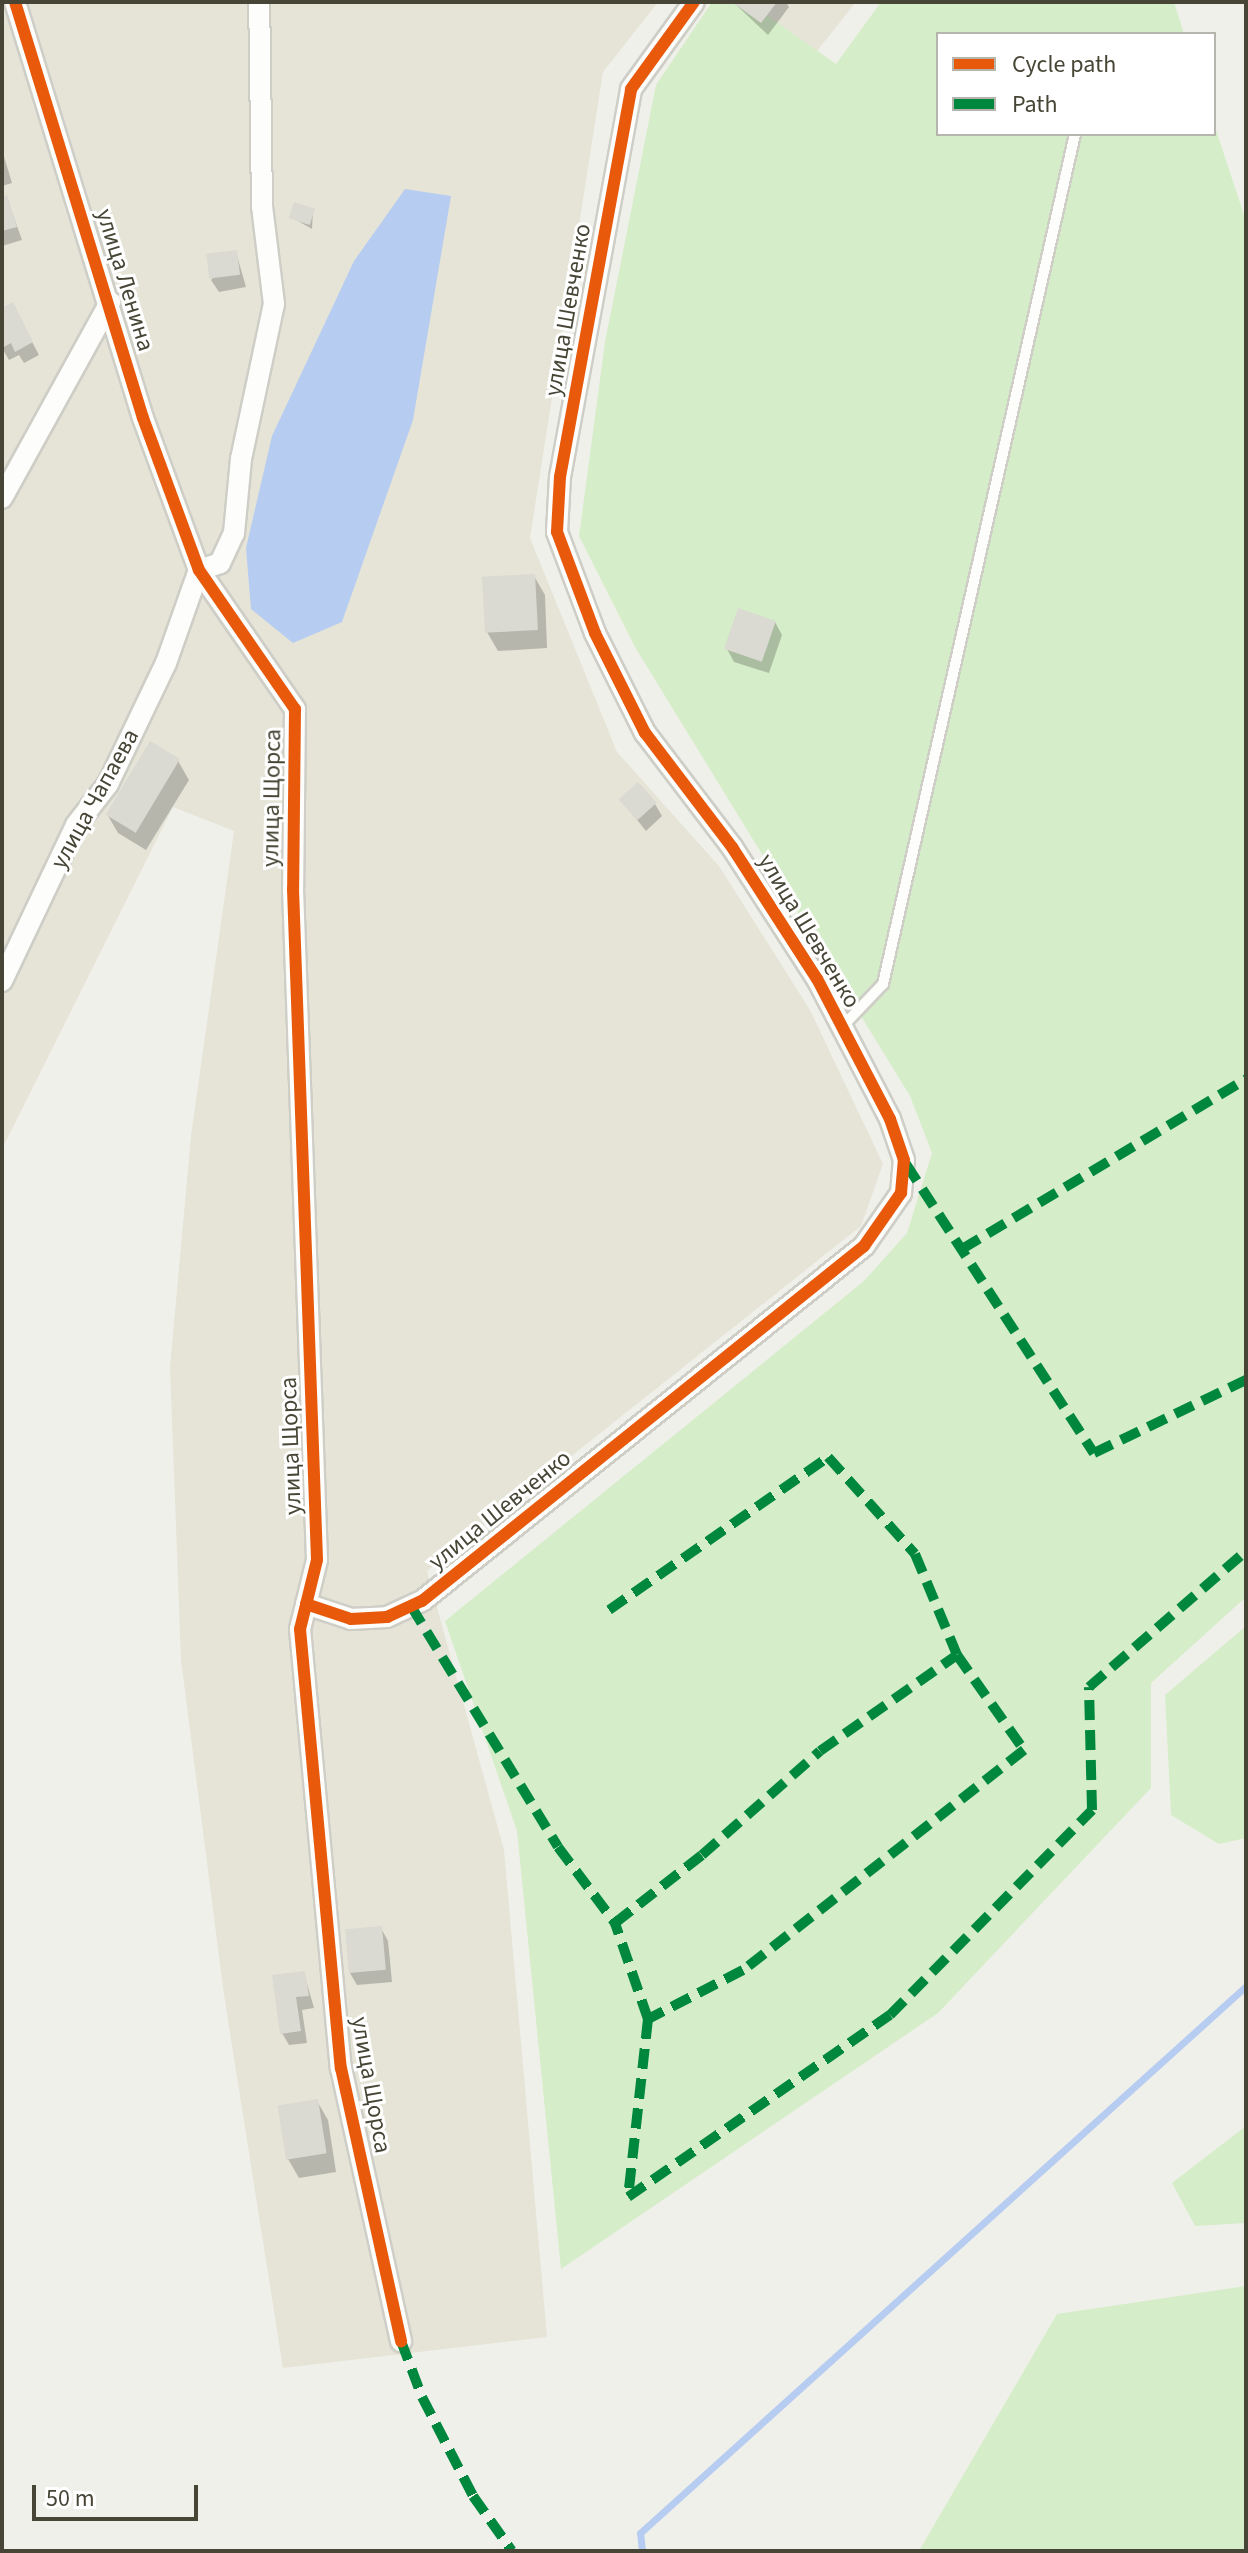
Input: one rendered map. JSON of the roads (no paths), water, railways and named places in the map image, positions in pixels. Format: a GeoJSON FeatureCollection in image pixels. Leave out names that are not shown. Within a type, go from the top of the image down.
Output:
{"type":"FeatureCollection","features":[{"type":"Feature","properties":{"kind":"street","name":"улица Ленина"},"geometry":{"type":"LineString","coordinates":[[15,2],[110,302],[143,418],[199,570]]}},
{"type":"Feature","properties":{"kind":"street"},"geometry":{"type":"LineString","coordinates":[[199,570],[220,563],[234,533],[241,459],[274,304],[262,206],[259,2]]}},
{"type":"Feature","properties":{"kind":"street","name":"улица Шевченко"},"geometry":{"type":"LineString","coordinates":[[306,1604],[351,1619],[387,1617],[422,1601],[864,1246],[901,1193],[904,1160],[890,1119],[842,1027],[732,847],[645,733],[595,633],[557,532],[560,477],[631,89],[694,2]]}},
{"type":"Feature","properties":{"kind":"street"},"geometry":{"type":"LineString","coordinates":[[2,498],[110,302]]}},
{"type":"Feature","properties":{"kind":"street","name":"улица Чапаева"},"geometry":{"type":"LineString","coordinates":[[2,981],[76,825],[108,784],[160,676],[199,570]]}},
{"type":"Feature","properties":{"kind":"street","name":"улица Щорса"},"geometry":{"type":"LineString","coordinates":[[199,570],[295,709],[293,889],[317,1560],[300,1629],[341,2068],[401,2341]]}},
{"type":"Feature","properties":{"kind":"lane"},"geometry":{"type":"LineString","coordinates":[[842,1027],[883,984],[1075,136]]}},
{"type":"Feature","properties":{"kind":"water"},"geometry":{"type":"Polygon","coordinates":[[[405,189],[451,196],[413,420],[342,622],[293,643],[251,609],[246,548],[272,436],[354,261],[405,189]]]}},
{"type":"Feature","properties":{"kind":"waterway"},"geometry":{"type":"LineString","coordinates":[[642,2551],[640,2533],[1246,1986]]}}]}
